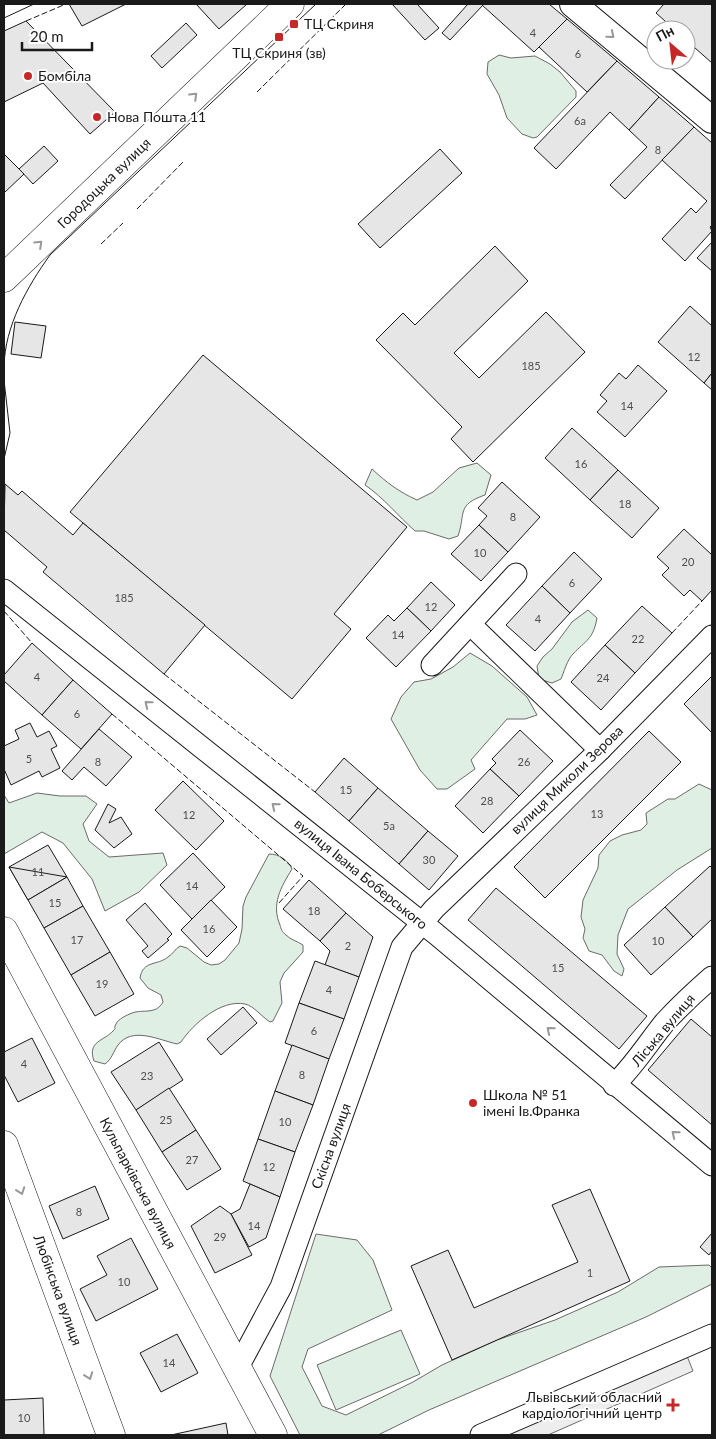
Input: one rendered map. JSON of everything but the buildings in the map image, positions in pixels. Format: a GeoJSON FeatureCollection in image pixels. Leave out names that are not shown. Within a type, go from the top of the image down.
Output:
{"type":"FeatureCollection","features":[{"type":"Feature","properties":{"kind":"main road","name":"Городоцька вулиця"},"geometry":{"type":"LineString","coordinates":[[4,278],[290,4]]}},
{"type":"Feature","properties":{"kind":"main road","name":"Кульпарківська вулиця"},"geometry":{"type":"LineString","coordinates":[[4,931],[273,1435]]}},
{"type":"Feature","properties":{"kind":"main road","name":"Любінська вулиця"},"geometry":{"type":"LineString","coordinates":[[4,1145],[111,1435]]}},
{"type":"Feature","properties":{"kind":"street"},"geometry":{"type":"LineString","coordinates":[[573,4],[712,120]]}},
{"type":"Feature","properties":{"kind":"street"},"geometry":{"type":"LineString","coordinates":[[432,665],[516,574]]}},
{"type":"Feature","properties":{"kind":"street","name":"вулиця Івана Боберського"},"geometry":{"type":"LineString","coordinates":[[4,590],[422,923],[712,1165]]}},
{"type":"Feature","properties":{"kind":"street"},"geometry":{"type":"LineString","coordinates":[[470,624],[600,750]]}},
{"type":"Feature","properties":{"kind":"street","name":"вулиця Миколи Зерова"},"geometry":{"type":"LineString","coordinates":[[422,923],[600,750],[712,636]]}},
{"type":"Feature","properties":{"kind":"street","name":"Скісна вулиця"},"geometry":{"type":"LineString","coordinates":[[237,1369],[281,1287],[402,948],[422,923]]}},
{"type":"Feature","properties":{"kind":"street","name":"Ліська вулиця"},"geometry":{"type":"LineString","coordinates":[[614,1085],[687,998],[712,976]]}},
{"type":"Feature","properties":{"kind":"street"},"geometry":{"type":"LineString","coordinates":[[481,1435],[712,1335]]}},
{"type":"Feature","properties":{"kind":"green space"},"geometry":{"type":"Polygon","coordinates":[[[499,55],[511,58],[535,56],[560,72],[576,91],[576,97],[537,137],[533,138],[522,134],[507,118],[499,95],[487,74],[488,62],[499,55]]]}},
{"type":"Feature","properties":{"kind":"green space"},"geometry":{"type":"Polygon","coordinates":[[[477,463],[491,475],[485,495],[466,506],[458,536],[449,539],[424,531],[415,531],[365,485],[372,469],[404,494],[417,500],[433,492],[459,468],[477,463]]]}},
{"type":"Feature","properties":{"kind":"green space"},"geometry":{"type":"Polygon","coordinates":[[[588,610],[597,618],[593,631],[567,663],[561,679],[552,683],[539,679],[537,666],[543,657],[552,649],[572,622],[588,610]]]}},
{"type":"Feature","properties":{"kind":"green space"},"geometry":{"type":"Polygon","coordinates":[[[470,653],[492,666],[527,697],[537,715],[525,719],[507,719],[471,760],[475,769],[447,789],[437,789],[420,770],[391,719],[401,697],[414,682],[431,679],[453,667],[470,653]]]}},
{"type":"Feature","properties":{"kind":"green space"},"geometry":{"type":"Polygon","coordinates":[[[699,784],[712,790],[712,848],[677,870],[628,909],[618,935],[617,954],[624,969],[622,976],[614,971],[602,955],[589,951],[583,938],[585,929],[581,917],[583,900],[598,868],[599,855],[610,841],[622,835],[641,830],[647,824],[646,813],[668,799],[675,799],[699,784]]]}},
{"type":"Feature","properties":{"kind":"green space"},"geometry":{"type":"Polygon","coordinates":[[[37,793],[60,796],[86,796],[97,804],[83,824],[89,841],[109,857],[163,853],[167,865],[139,892],[105,911],[92,879],[63,843],[42,832],[4,854],[4,795],[9,803],[37,793]]]}},
{"type":"Feature","properties":{"kind":"green space"},"geometry":{"type":"Polygon","coordinates":[[[269,854],[283,858],[292,869],[278,896],[277,917],[284,933],[303,945],[303,952],[284,973],[280,982],[282,1003],[273,1021],[270,1022],[252,1007],[245,1004],[227,1005],[208,1014],[177,1044],[146,1036],[131,1036],[124,1039],[118,1045],[111,1058],[105,1064],[94,1061],[92,1054],[95,1045],[115,1029],[119,1020],[132,1013],[157,1009],[163,1002],[161,995],[148,988],[140,978],[144,968],[164,960],[180,946],[187,948],[204,962],[211,965],[219,964],[225,960],[239,943],[243,906],[246,897],[269,854]]]}},
{"type":"Feature","properties":{"kind":"green space"},"geometry":{"type":"Polygon","coordinates":[[[316,1234],[357,1240],[373,1260],[392,1310],[308,1349],[302,1367],[322,1406],[346,1415],[413,1382],[442,1365],[497,1340],[555,1320],[618,1292],[659,1267],[709,1265],[712,1268],[712,1284],[646,1317],[429,1410],[378,1435],[300,1435],[270,1376],[316,1234]]]}},
{"type":"Feature","properties":{"kind":"green space"},"geometry":{"type":"Polygon","coordinates":[[[401,1330],[420,1374],[336,1410],[317,1365],[401,1330]]]}},
{"type":"Feature","properties":{"kind":"shaded area"},"geometry":{"type":"Polygon","coordinates":[[[687,1356],[693,1371],[548,1435],[507,1435],[687,1356]]]}},
{"type":"Feature","properties":{"kind":"tram line"},"geometry":{"type":"LineString","coordinates":[[4,18],[34,4]]}},
{"type":"Feature","properties":{"kind":"tram line"},"geometry":{"type":"LineString","coordinates":[[4,366],[8,336],[13,322],[33,280],[50,255],[316,4]]}},
{"type":"Feature","properties":{"kind":"tram line"},"geometry":{"type":"LineString","coordinates":[[4,380],[10,433],[4,459]]}},
{"type":"Feature","properties":{"kind":"fence"},"geometry":{"type":"LineString","coordinates":[[26,21],[66,4]]}},
{"type":"Feature","properties":{"kind":"fence"},"geometry":{"type":"LineString","coordinates":[[257,92],[346,4]]}},
{"type":"Feature","properties":{"kind":"fence"},"geometry":{"type":"LineString","coordinates":[[137,209],[183,162]]}},
{"type":"Feature","properties":{"kind":"fence"},"geometry":{"type":"LineString","coordinates":[[101,244],[123,223]]}},
{"type":"Feature","properties":{"kind":"fence"},"geometry":{"type":"LineString","coordinates":[[672,633],[702,601]]}},
{"type":"Feature","properties":{"kind":"fence"},"geometry":{"type":"LineString","coordinates":[[4,611],[32,643]]}},
{"type":"Feature","properties":{"kind":"fence"},"geometry":{"type":"LineString","coordinates":[[164,674],[315,792]]}},
{"type":"Feature","properties":{"kind":"fence"},"geometry":{"type":"LineString","coordinates":[[112,714],[303,876],[279,903]]}},
{"type":"Feature","properties":{"kind":"place","name":"ТЦ Скриня"},"geometry":{"type":"Point","coordinates":[294,24]}},
{"type":"Feature","properties":{"kind":"place","name":"ТЦ Скриня (зв)"},"geometry":{"type":"Point","coordinates":[279,37]}},
{"type":"Feature","properties":{"kind":"place","name":"Бомбіла"},"geometry":{"type":"Point","coordinates":[28,76]}},
{"type":"Feature","properties":{"kind":"place","name":"Нова Пошта 11"},"geometry":{"type":"Point","coordinates":[97,117]}},
{"type":"Feature","properties":{"kind":"place","name":"Школа № 51 імені Ів.Франка"},"geometry":{"type":"Point","coordinates":[473,1103]}},
{"type":"Feature","properties":{"kind":"place","name":"Львівський обласний кардіологічний центр"},"geometry":{"type":"Point","coordinates":[673,1405]}}]}
